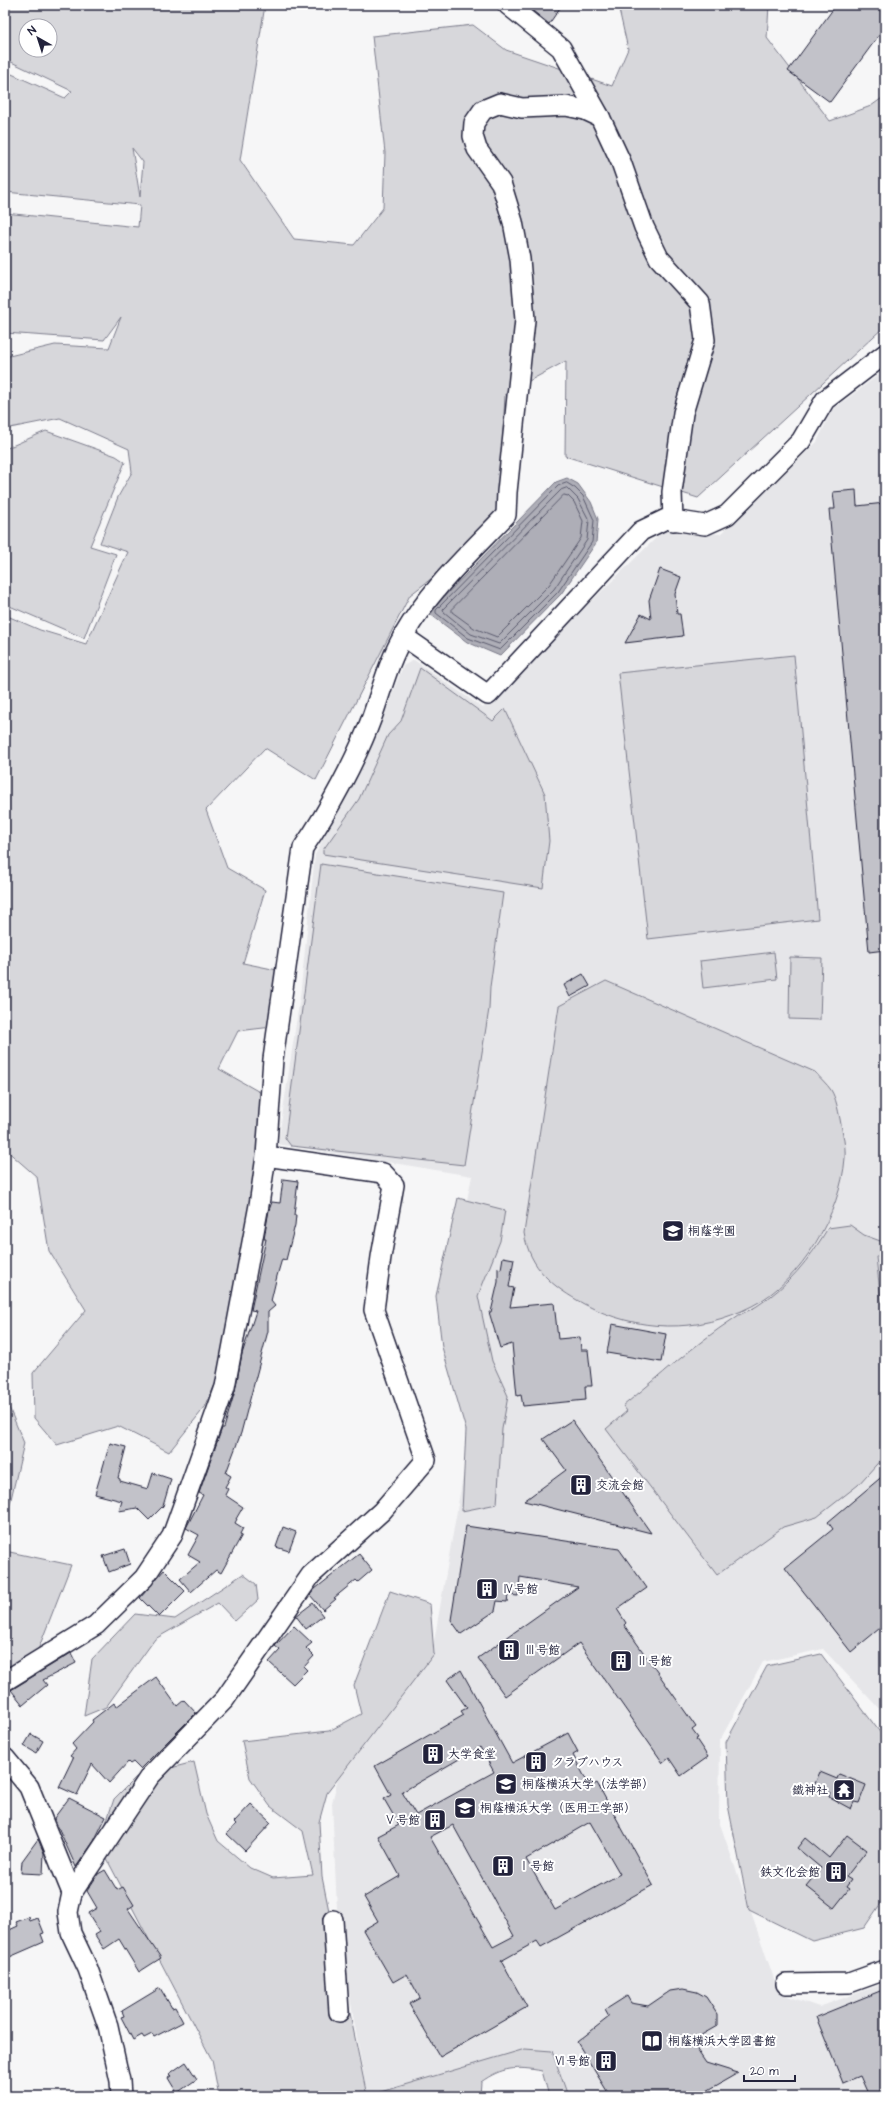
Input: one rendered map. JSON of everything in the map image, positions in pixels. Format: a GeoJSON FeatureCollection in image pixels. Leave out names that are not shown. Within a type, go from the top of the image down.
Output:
{"type":"FeatureCollection","features":[{"type":"Feature","properties":{"kind":"street"},"geometry":{"type":"LineString","coordinates":[[508,5],[561,48],[600,117],[622,162],[644,228],[659,258],[700,303],[705,340],[683,413],[672,492],[673,521]]}},
{"type":"Feature","properties":{"kind":"street"},"geometry":{"type":"LineString","coordinates":[[5,1681],[96,1625],[144,1578],[172,1536],[225,1387],[259,1205],[266,1156],[273,1059],[303,848],[314,832],[360,746],[372,716],[380,690],[403,636],[422,605],[506,515],[506,492],[525,320],[520,258],[513,222],[501,183],[477,149],[473,136],[474,122],[483,110],[500,104],[522,108],[566,106],[585,110],[600,117]]}},
{"type":"Feature","properties":{"kind":"street"},"geometry":{"type":"LineString","coordinates":[[403,636],[488,695],[641,531],[666,519],[705,525],[727,515],[801,441],[825,400],[885,354]]}},
{"type":"Feature","properties":{"kind":"street"},"geometry":{"type":"LineString","coordinates":[[122,2096],[108,2026],[88,1969],[71,1933],[68,1912],[72,1893],[150,1776],[225,1699],[311,1575],[382,1511],[426,1460],[374,1310],[381,1257],[394,1185],[383,1173],[266,1156]]}},
{"type":"Feature","properties":{"kind":"street"},"geometry":{"type":"LineString","coordinates":[[5,1758],[29,1787],[72,1893]]}},
{"type":"Feature","properties":{"kind":"street"},"geometry":{"type":"LineString","coordinates":[[333,1920],[339,2012]]}},
{"type":"Feature","properties":{"kind":"street"},"geometry":{"type":"LineString","coordinates":[[786,1984],[848,1983],[885,1970]]}},
{"type":"Feature","properties":{"kind":"shaded area"},"geometry":{"type":"Polygon","coordinates":[[[5,5],[265,5],[240,160],[294,239],[354,245],[383,208],[385,153],[372,36],[473,25],[506,50],[612,86],[628,49],[618,5],[769,5],[767,38],[830,121],[871,106],[885,96],[885,326],[698,498],[565,456],[566,361],[505,394],[499,513],[462,555],[410,595],[316,780],[265,748],[206,810],[227,868],[265,890],[243,963],[282,971],[272,1027],[238,1031],[219,1069],[263,1094],[246,1315],[205,1407],[169,1452],[118,1426],[57,1445],[34,1418],[33,1373],[86,1310],[49,1251],[37,1177],[5,1149],[5,615],[40,630],[86,644],[128,552],[100,543],[118,497],[132,472],[129,449],[60,418],[5,429],[5,357],[55,345],[109,348],[121,317],[104,340],[5,333],[5,213],[138,227],[140,205],[5,192],[5,71],[65,98],[72,91],[5,59],[5,5]],[[132,148],[140,197],[143,162],[132,148]]]}},
{"type":"Feature","properties":{"kind":"shaded area","name":"桐蔭学園"},"geometry":{"type":"Polygon","coordinates":[[[885,370],[885,1715],[823,1649],[763,1662],[720,1740],[719,1821],[779,1993],[819,2007],[885,1983],[885,2096],[565,2096],[553,2056],[367,2095],[338,1930],[332,1803],[344,1754],[432,1653],[472,1425],[449,1286],[472,1176],[278,1144],[300,997],[315,855],[376,735],[403,666],[414,660],[483,708],[664,530],[720,534],[817,442],[832,410],[885,370]]]}},
{"type":"Feature","properties":{"kind":"shaded area"},"geometry":{"type":"Polygon","coordinates":[[[46,431],[116,456],[125,462],[90,546],[116,554],[84,638],[5,604],[5,449],[46,431]]]}},
{"type":"Feature","properties":{"kind":"shaded area"},"geometry":{"type":"Polygon","coordinates":[[[794,655],[818,919],[648,939],[618,673],[794,655]]]}},
{"type":"Feature","properties":{"kind":"shaded area"},"geometry":{"type":"Polygon","coordinates":[[[420,668],[493,721],[505,709],[545,794],[549,841],[543,888],[323,854],[323,850],[359,799],[388,735],[401,721],[420,668]]]}},
{"type":"Feature","properties":{"kind":"shaded area"},"geometry":{"type":"Polygon","coordinates":[[[321,864],[503,893],[490,987],[489,1009],[464,1165],[291,1146],[285,1138],[321,864]]]}},
{"type":"Feature","properties":{"kind":"shaded area"},"geometry":{"type":"Polygon","coordinates":[[[774,952],[777,979],[703,988],[700,961],[774,952]]]}},
{"type":"Feature","properties":{"kind":"shaded area"},"geometry":{"type":"Polygon","coordinates":[[[790,957],[822,958],[820,1020],[789,1019],[790,957]]]}},
{"type":"Feature","properties":{"kind":"shaded area"},"geometry":{"type":"Polygon","coordinates":[[[606,981],[815,1072],[833,1093],[838,1108],[844,1138],[845,1158],[842,1179],[836,1201],[827,1222],[802,1263],[787,1280],[770,1295],[752,1306],[731,1315],[689,1325],[668,1326],[625,1320],[604,1313],[573,1298],[553,1284],[537,1267],[527,1246],[524,1233],[559,1006],[606,981]]]}},
{"type":"Feature","properties":{"kind":"shaded area"},"geometry":{"type":"Polygon","coordinates":[[[458,1198],[505,1210],[500,1241],[478,1296],[492,1361],[508,1396],[502,1429],[497,1504],[462,1511],[466,1430],[442,1347],[436,1296],[458,1198]]]}},
{"type":"Feature","properties":{"kind":"shaded area"},"geometry":{"type":"Polygon","coordinates":[[[850,1225],[864,1235],[883,1242],[885,1255],[876,1257],[881,1301],[885,1306],[885,1455],[858,1485],[817,1517],[783,1527],[717,1575],[606,1429],[627,1411],[623,1406],[691,1350],[736,1317],[754,1308],[788,1281],[813,1251],[828,1228],[850,1225]]]}},
{"type":"Feature","properties":{"kind":"shaded area"},"geometry":{"type":"Polygon","coordinates":[[[5,1398],[24,1443],[5,1525],[5,1398]]]}},
{"type":"Feature","properties":{"kind":"shaded area"},"geometry":{"type":"Polygon","coordinates":[[[5,1551],[71,1565],[38,1650],[5,1674],[5,1551]]]}},
{"type":"Feature","properties":{"kind":"shaded area"},"geometry":{"type":"Polygon","coordinates":[[[243,1574],[256,1584],[258,1600],[235,1621],[218,1603],[155,1639],[106,1707],[84,1716],[92,1659],[135,1614],[175,1619],[243,1574]]]}},
{"type":"Feature","properties":{"kind":"shaded area"},"geometry":{"type":"Polygon","coordinates":[[[390,1591],[430,1604],[434,1654],[327,1793],[319,1822],[322,1877],[367,2096],[219,2096],[212,2060],[99,1844],[114,1799],[136,1777],[194,1762],[206,1814],[218,1841],[250,1868],[273,1878],[313,1875],[303,1831],[270,1806],[250,1778],[242,1741],[329,1731],[361,1714],[354,1685],[390,1591]]]}},
{"type":"Feature","properties":{"kind":"shaded area"},"geometry":{"type":"Polygon","coordinates":[[[821,1654],[885,1739],[885,1897],[864,1928],[812,1941],[749,1910],[728,1805],[726,1742],[767,1666],[821,1654]]]}},
{"type":"Feature","properties":{"kind":"shaded area"},"geometry":{"type":"Polygon","coordinates":[[[525,2049],[552,2051],[568,2096],[549,2096],[542,2071],[517,2068],[496,2073],[481,2082],[480,2096],[367,2096],[525,2049]]]}},
{"type":"Feature","properties":{"kind":"water"},"geometry":{"type":"Polygon","coordinates":[[[567,478],[578,484],[591,502],[598,519],[596,543],[561,594],[500,656],[467,642],[430,614],[432,609],[556,482],[567,478]]]}},
{"type":"Feature","properties":{"kind":"building"},"geometry":{"type":"Polygon","coordinates":[[[538,5],[562,5],[549,24],[533,11],[538,5]]]}},
{"type":"Feature","properties":{"kind":"building"},"geometry":{"type":"Polygon","coordinates":[[[836,5],[885,5],[885,27],[830,102],[788,71],[836,5]]]}},
{"type":"Feature","properties":{"kind":"building"},"geometry":{"type":"Polygon","coordinates":[[[856,490],[857,506],[885,503],[885,950],[869,952],[829,509],[835,509],[833,492],[856,490]]]}},
{"type":"Feature","properties":{"kind":"building"},"geometry":{"type":"Polygon","coordinates":[[[660,569],[681,577],[675,594],[677,614],[680,614],[683,636],[625,643],[641,614],[651,619],[649,600],[660,569]]]}},
{"type":"Feature","properties":{"kind":"building"},"geometry":{"type":"Polygon","coordinates":[[[583,974],[590,986],[570,997],[564,985],[583,974]]]}},
{"type":"Feature","properties":{"kind":"building"},"geometry":{"type":"Polygon","coordinates":[[[283,1179],[298,1181],[294,1215],[296,1215],[295,1225],[286,1260],[282,1259],[277,1276],[271,1301],[275,1306],[268,1312],[268,1331],[241,1433],[226,1473],[231,1476],[225,1487],[228,1489],[225,1495],[243,1507],[235,1523],[243,1528],[240,1534],[242,1535],[221,1573],[216,1570],[191,1592],[180,1579],[200,1562],[188,1555],[199,1535],[186,1528],[203,1495],[199,1493],[222,1428],[224,1428],[235,1391],[242,1354],[256,1311],[251,1310],[266,1239],[264,1239],[269,1210],[272,1202],[280,1203],[283,1179]]]}},
{"type":"Feature","properties":{"kind":"building"},"geometry":{"type":"Polygon","coordinates":[[[503,1257],[514,1259],[509,1287],[514,1288],[510,1307],[554,1303],[558,1339],[580,1337],[581,1350],[588,1350],[592,1386],[585,1386],[586,1400],[523,1406],[521,1395],[517,1396],[512,1344],[500,1348],[489,1312],[491,1312],[498,1282],[498,1268],[501,1269],[503,1257]]]}},
{"type":"Feature","properties":{"kind":"building"},"geometry":{"type":"Polygon","coordinates":[[[612,1324],[666,1334],[661,1362],[607,1353],[612,1324]]]}},
{"type":"Feature","properties":{"kind":"building","name":"交流会館"},"geometry":{"type":"Polygon","coordinates":[[[572,1420],[651,1533],[524,1501],[566,1470],[543,1439],[572,1420]]]}},
{"type":"Feature","properties":{"kind":"building"},"geometry":{"type":"Polygon","coordinates":[[[110,1443],[126,1447],[118,1478],[120,1481],[148,1489],[153,1473],[171,1479],[163,1506],[149,1520],[137,1508],[119,1511],[122,1501],[95,1494],[110,1443]]]}},
{"type":"Feature","properties":{"kind":"building"},"geometry":{"type":"Polygon","coordinates":[[[885,1474],[885,1624],[851,1652],[785,1568],[833,1529],[828,1522],[885,1474]]]}},
{"type":"Feature","properties":{"kind":"building"},"geometry":{"type":"Polygon","coordinates":[[[466,1526],[619,1549],[647,1588],[617,1609],[626,1623],[624,1625],[696,1727],[692,1730],[708,1757],[681,1776],[669,1758],[663,1763],[579,1643],[505,1696],[478,1658],[578,1587],[520,1577],[518,1596],[508,1595],[507,1602],[497,1601],[495,1611],[461,1634],[451,1620],[466,1526]]]}},
{"type":"Feature","properties":{"kind":"building"},"geometry":{"type":"Polygon","coordinates":[[[283,1527],[296,1532],[289,1551],[276,1547],[283,1527]]]}},
{"type":"Feature","properties":{"kind":"building"},"geometry":{"type":"Polygon","coordinates":[[[125,1549],[130,1564],[109,1572],[103,1556],[125,1549]]]}},
{"type":"Feature","properties":{"kind":"building"},"geometry":{"type":"Polygon","coordinates":[[[359,1554],[372,1570],[358,1582],[356,1580],[334,1598],[336,1599],[323,1610],[310,1595],[315,1589],[359,1554]]]}},
{"type":"Feature","properties":{"kind":"building"},"geometry":{"type":"Polygon","coordinates":[[[164,1570],[185,1591],[159,1617],[140,1598],[164,1570]]]}},
{"type":"Feature","properties":{"kind":"building"},"geometry":{"type":"Polygon","coordinates":[[[313,1603],[323,1616],[306,1629],[296,1616],[313,1603]]]}},
{"type":"Feature","properties":{"kind":"building"},"geometry":{"type":"Polygon","coordinates":[[[294,1626],[312,1643],[306,1648],[314,1656],[304,1667],[307,1670],[293,1684],[269,1662],[280,1650],[275,1646],[294,1626]]]}},
{"type":"Feature","properties":{"kind":"building"},"geometry":{"type":"Polygon","coordinates":[[[71,1653],[76,1663],[43,1680],[47,1685],[23,1705],[11,1690],[71,1653]]]}},
{"type":"Feature","properties":{"kind":"building"},"geometry":{"type":"Polygon","coordinates":[[[461,1670],[512,1763],[568,1733],[578,1752],[573,1755],[590,1787],[597,1783],[653,1885],[541,1947],[537,1941],[501,1961],[527,2007],[440,2057],[409,2004],[420,1998],[407,1974],[393,1982],[363,1930],[378,1921],[364,1897],[400,1876],[378,1836],[399,1825],[384,1799],[391,1795],[375,1766],[464,1715],[461,1711],[467,1708],[447,1680],[461,1670]],[[480,1747],[402,1792],[416,1815],[494,1772],[480,1747]],[[590,1822],[526,1859],[555,1910],[620,1874],[590,1822]],[[453,1825],[430,1837],[493,1947],[514,1936],[453,1825]]]}},
{"type":"Feature","properties":{"kind":"building"},"geometry":{"type":"Polygon","coordinates":[[[156,1677],[177,1706],[184,1700],[196,1713],[140,1769],[133,1762],[130,1764],[128,1762],[109,1783],[92,1764],[77,1795],[59,1787],[73,1758],[70,1756],[76,1749],[72,1744],[93,1722],[92,1720],[114,1703],[116,1707],[156,1677]]]}},
{"type":"Feature","properties":{"kind":"building"},"geometry":{"type":"Polygon","coordinates":[[[31,1734],[43,1741],[36,1753],[24,1746],[31,1734]]]}},
{"type":"Feature","properties":{"kind":"building"},"geometry":{"type":"Polygon","coordinates":[[[820,1772],[837,1779],[839,1774],[866,1785],[859,1803],[854,1802],[851,1809],[829,1797],[830,1792],[814,1786],[820,1772]]]}},
{"type":"Feature","properties":{"kind":"building"},"geometry":{"type":"Polygon","coordinates":[[[69,1798],[106,1817],[94,1841],[76,1867],[54,1818],[69,1798]]]}},
{"type":"Feature","properties":{"kind":"building"},"geometry":{"type":"Polygon","coordinates":[[[251,1804],[271,1823],[245,1851],[227,1834],[236,1824],[234,1822],[251,1804]]]}},
{"type":"Feature","properties":{"kind":"building","name":"鉄文化会館"},"geometry":{"type":"Polygon","coordinates":[[[847,1835],[867,1850],[846,1877],[851,1880],[846,1887],[849,1889],[834,1908],[806,1886],[821,1868],[797,1848],[805,1838],[829,1858],[847,1835]]]}},
{"type":"Feature","properties":{"kind":"building"},"geometry":{"type":"Polygon","coordinates":[[[38,1839],[44,1853],[43,1874],[21,1873],[22,1861],[38,1839]]]}},
{"type":"Feature","properties":{"kind":"building"},"geometry":{"type":"Polygon","coordinates":[[[105,1870],[117,1890],[123,1887],[134,1905],[128,1909],[161,1958],[139,1972],[119,1939],[104,1949],[95,1935],[100,1932],[88,1913],[97,1908],[87,1891],[98,1874],[105,1870]]]}},
{"type":"Feature","properties":{"kind":"building"},"geometry":{"type":"Polygon","coordinates":[[[29,1917],[30,1921],[38,1918],[44,1933],[41,1934],[44,1942],[5,1959],[5,1932],[18,1926],[16,1922],[29,1917]]]}},
{"type":"Feature","properties":{"kind":"building"},"geometry":{"type":"Polygon","coordinates":[[[160,1988],[172,2008],[175,2007],[183,2022],[154,2037],[152,2034],[144,2038],[142,2035],[133,2040],[121,2017],[124,2016],[122,2011],[160,1988]]]}},
{"type":"Feature","properties":{"kind":"building","name":"桐蔭横浜大学図書館"},"geometry":{"type":"Polygon","coordinates":[[[683,1989],[697,1992],[706,1997],[717,2014],[717,2026],[691,2041],[706,2063],[738,2073],[698,2096],[610,2096],[577,2042],[609,2017],[605,2010],[627,1996],[631,2003],[648,2006],[670,1991],[683,1989]]]}},
{"type":"Feature","properties":{"kind":"building"},"geometry":{"type":"Polygon","coordinates":[[[885,1989],[885,2096],[869,2096],[860,2076],[843,2083],[816,2017],[885,1989]]]}},
{"type":"Feature","properties":{"kind":"building"},"geometry":{"type":"Polygon","coordinates":[[[186,2062],[197,2079],[177,2093],[168,2078],[171,2076],[169,2074],[186,2062]]]}},
{"type":"Feature","properties":{"kind":"place","name":"桐蔭学園"},"geometry":{"type":"Point","coordinates":[673,1231]}},
{"type":"Feature","properties":{"kind":"place","name":"交流会館"},"geometry":{"type":"Point","coordinates":[581,1485]}},
{"type":"Feature","properties":{"kind":"place","name":"Ⅳ号館"},"geometry":{"type":"Point","coordinates":[487,1589]}},
{"type":"Feature","properties":{"kind":"place","name":"Ⅲ号館"},"geometry":{"type":"Point","coordinates":[509,1650]}},
{"type":"Feature","properties":{"kind":"place","name":"Ⅱ号館"},"geometry":{"type":"Point","coordinates":[621,1661]}},
{"type":"Feature","properties":{"kind":"place","name":"大学食堂"},"geometry":{"type":"Point","coordinates":[433,1754]}},
{"type":"Feature","properties":{"kind":"place","name":"クラブハウス"},"geometry":{"type":"Point","coordinates":[536,1762]}},
{"type":"Feature","properties":{"kind":"place","name":"桐蔭横浜大学（法学部）"},"geometry":{"type":"Point","coordinates":[506,1784]}},
{"type":"Feature","properties":{"kind":"place","name":"鐵神社"},"geometry":{"type":"Point","coordinates":[844,1790]}},
{"type":"Feature","properties":{"kind":"place","name":"桐蔭横浜大学（医用工学部）"},"geometry":{"type":"Point","coordinates":[465,1808]}},
{"type":"Feature","properties":{"kind":"place","name":"Ⅴ号館"},"geometry":{"type":"Point","coordinates":[435,1820]}},
{"type":"Feature","properties":{"kind":"place","name":"Ⅰ号館"},"geometry":{"type":"Point","coordinates":[503,1866]}},
{"type":"Feature","properties":{"kind":"place","name":"鉄文化会館"},"geometry":{"type":"Point","coordinates":[836,1872]}},
{"type":"Feature","properties":{"kind":"place","name":"桐蔭横浜大学図書館"},"geometry":{"type":"Point","coordinates":[652,2041]}},
{"type":"Feature","properties":{"kind":"place","name":"Ⅵ号館"},"geometry":{"type":"Point","coordinates":[606,2061]}}]}
